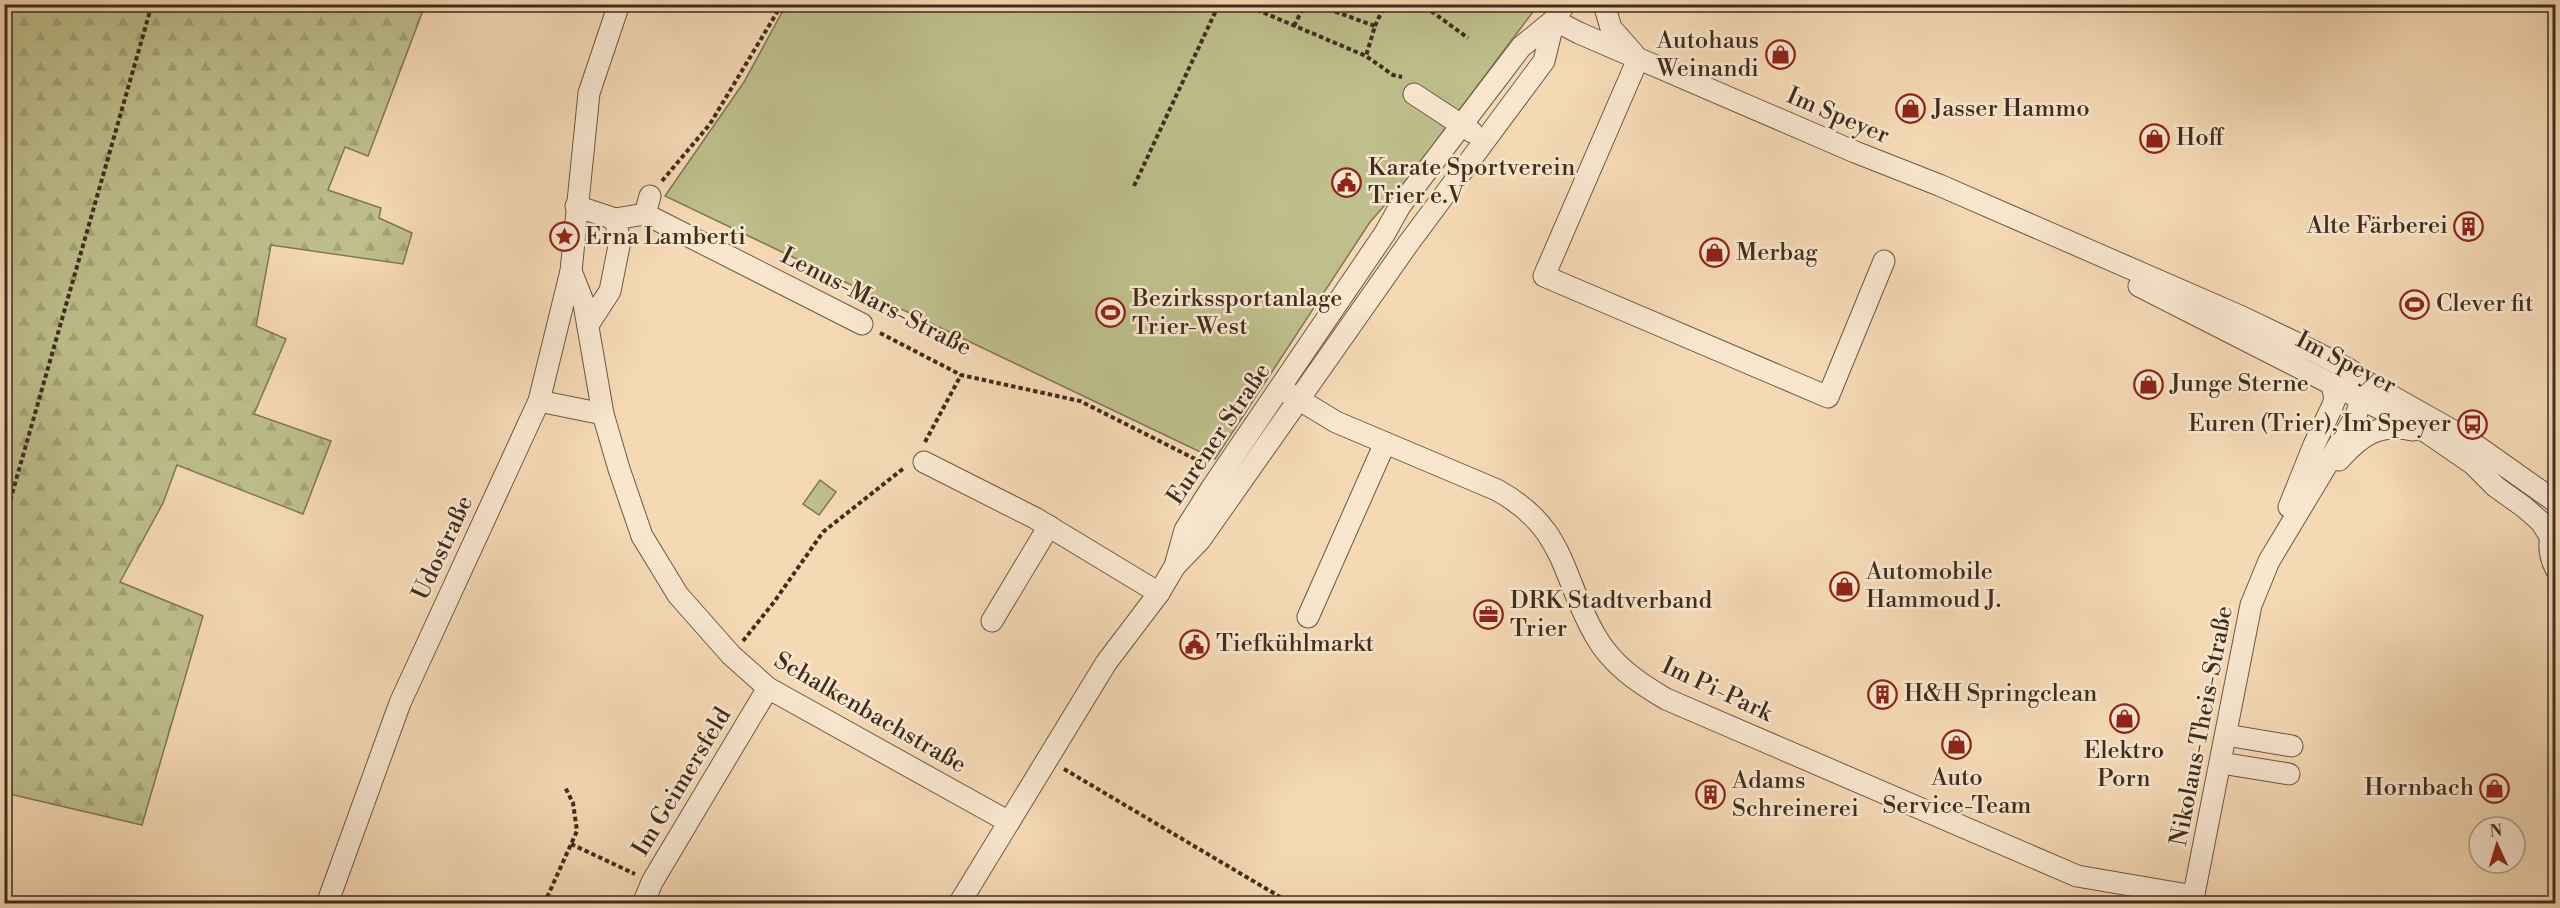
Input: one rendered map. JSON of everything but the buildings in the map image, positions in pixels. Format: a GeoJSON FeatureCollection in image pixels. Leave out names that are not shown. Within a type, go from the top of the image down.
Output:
{"type":"FeatureCollection","features":[{"type":"Feature","properties":{"kind":"street","name":"Udostraße"},"geometry":{"type":"LineString","coordinates":[[327,903],[400,702],[539,401],[571,272],[589,93],[619,4]]}},
{"type":"Feature","properties":{"kind":"street"},"geometry":{"type":"LineString","coordinates":[[1604,4],[1611,28],[1638,59],[1544,276],[1828,397],[1884,261]]}},
{"type":"Feature","properties":{"kind":"street","name":"Im Speyer"},"geometry":{"type":"LineString","coordinates":[[1559,12],[1579,33],[1855,152],[1939,185],[2242,317],[2341,365],[2354,391],[2428,434],[2473,464],[2496,487],[2553,529]]}},
{"type":"Feature","properties":{"kind":"street","name":"Eurener Straße"},"geometry":{"type":"LineString","coordinates":[[1175,566],[1185,531],[1222,472],[1385,233],[1400,206],[1521,47],[1559,12]]}},
{"type":"Feature","properties":{"kind":"street","name":"Eurener Straße"},"geometry":{"type":"LineString","coordinates":[[959,903],[1106,663],[1159,593],[1175,566],[1200,540],[1408,244],[1544,61],[1559,12]]}},
{"type":"Feature","properties":{"kind":"street"},"geometry":{"type":"LineString","coordinates":[[1414,86],[1460,125],[1485,140]]}},
{"type":"Feature","properties":{"kind":"street"},"geometry":{"type":"LineString","coordinates":[[576,206],[615,219],[647,205]]}},
{"type":"Feature","properties":{"kind":"street","name":"Lenus-Mars-Straße"},"geometry":{"type":"LineString","coordinates":[[647,205],[862,324]]}},
{"type":"Feature","properties":{"kind":"street"},"geometry":{"type":"LineString","coordinates":[[588,326],[610,291],[620,241],[615,219]]}},
{"type":"Feature","properties":{"kind":"street"},"geometry":{"type":"LineString","coordinates":[[1385,233],[1408,244]]}},
{"type":"Feature","properties":{"kind":"street","name":"Im Speyer"},"geometry":{"type":"LineString","coordinates":[[2103,257],[2114,271],[2153,294],[2354,391],[2464,437],[2556,502]]}},
{"type":"Feature","properties":{"kind":"street","name":"Schalkenbachstraße"},"geometry":{"type":"LineString","coordinates":[[571,272],[584,304],[603,414],[619,469],[642,536],[678,595],[731,655],[768,688],[1009,822]]}},
{"type":"Feature","properties":{"kind":"street","name":"Im Pi-Park"},"geometry":{"type":"LineString","coordinates":[[1280,388],[1299,402],[1336,422],[1497,490],[1532,513],[1554,543],[1594,634],[1601,644],[1615,663],[1633,678],[1666,699],[2077,876],[2193,900]]}},
{"type":"Feature","properties":{"kind":"street","name":"Nikolaus-Theis-Straße"},"geometry":{"type":"LineString","coordinates":[[2269,561],[2356,416],[2354,391]]}},
{"type":"Feature","properties":{"kind":"street","name":"Nikolaus-Theis-Straße"},"geometry":{"type":"LineString","coordinates":[[2193,900],[2251,605],[2297,486],[2354,391]]}},
{"type":"Feature","properties":{"kind":"street"},"geometry":{"type":"LineString","coordinates":[[539,401],[603,414]]}},
{"type":"Feature","properties":{"kind":"street","name":"Nikolaus-Theis-Straße"},"geometry":{"type":"LineString","coordinates":[[2325,471],[2336,465],[2356,442],[2371,432],[2396,426],[2428,434]]}},
{"type":"Feature","properties":{"kind":"street"},"geometry":{"type":"LineString","coordinates":[[1308,617],[1385,443]]}},
{"type":"Feature","properties":{"kind":"street"},"geometry":{"type":"LineString","coordinates":[[918,458],[1049,526],[1159,593]]}},
{"type":"Feature","properties":{"kind":"street"},"geometry":{"type":"LineString","coordinates":[[992,621],[1049,526]]}},
{"type":"Feature","properties":{"kind":"street"},"geometry":{"type":"LineString","coordinates":[[2553,529],[2550,554],[2556,569]]}},
{"type":"Feature","properties":{"kind":"street","name":"Im Geimersfeld"},"geometry":{"type":"LineString","coordinates":[[643,903],[652,882],[768,688]]}},
{"type":"Feature","properties":{"kind":"street"},"geometry":{"type":"LineString","coordinates":[[2226,735],[2292,746]]}},
{"type":"Feature","properties":{"kind":"street"},"geometry":{"type":"LineString","coordinates":[[2221,763],[2289,774]]}},
{"type":"Feature","properties":{"kind":"path"},"geometry":{"type":"LineString","coordinates":[[4,522],[152,4]]}},
{"type":"Feature","properties":{"kind":"path"},"geometry":{"type":"LineString","coordinates":[[647,205],[710,124],[782,4]]}},
{"type":"Feature","properties":{"kind":"path"},"geometry":{"type":"LineString","coordinates":[[1134,186],[1219,4]]}},
{"type":"Feature","properties":{"kind":"path"},"geometry":{"type":"LineString","coordinates":[[1243,4],[1366,56],[1393,75],[1414,86]]}},
{"type":"Feature","properties":{"kind":"path"},"geometry":{"type":"LineString","coordinates":[[1294,26],[1305,4]]}},
{"type":"Feature","properties":{"kind":"path"},"geometry":{"type":"LineString","coordinates":[[1314,4],[1376,26]]}},
{"type":"Feature","properties":{"kind":"path"},"geometry":{"type":"LineString","coordinates":[[1366,56],[1385,4]]}},
{"type":"Feature","properties":{"kind":"path"},"geometry":{"type":"LineString","coordinates":[[1402,4],[1431,11],[1468,38]]}},
{"type":"Feature","properties":{"kind":"path","name":"Lenus-Mars-Straße"},"geometry":{"type":"LineString","coordinates":[[862,324],[961,375],[1080,401],[1222,472]]}},
{"type":"Feature","properties":{"kind":"path"},"geometry":{"type":"LineString","coordinates":[[731,655],[774,602],[823,532],[918,458],[961,375]]}},
{"type":"Feature","properties":{"kind":"path"},"geometry":{"type":"LineString","coordinates":[[1048,759],[1292,903]]}},
{"type":"Feature","properties":{"kind":"path"},"geometry":{"type":"LineString","coordinates":[[544,903],[577,831],[576,817],[565,787]]}},
{"type":"Feature","properties":{"kind":"path"},"geometry":{"type":"LineString","coordinates":[[571,844],[652,882]]}},
{"type":"Feature","properties":{"kind":"green space"},"geometry":{"type":"Polygon","coordinates":[[[5,4],[425,5],[368,156],[345,147],[328,190],[381,208],[379,218],[412,233],[403,264],[271,245],[256,326],[286,339],[254,414],[331,441],[303,514],[177,465],[163,503],[120,582],[203,616],[142,825],[5,793],[5,4]]]}},
{"type":"Feature","properties":{"kind":"green space","name":"Bezirkssportanlage Trier-West"},"geometry":{"type":"Polygon","coordinates":[[[786,5],[1538,5],[1407,180],[1370,222],[1215,459],[665,196],[744,82],[786,5]]]}},
{"type":"Feature","properties":{"kind":"green space"},"geometry":{"type":"Polygon","coordinates":[[[820,480],[836,492],[819,515],[803,504],[820,480]]]}},
{"type":"Feature","properties":{"kind":"place","name":"Autohaus Weinandi"},"geometry":{"type":"Point","coordinates":[1780,55]}},
{"type":"Feature","properties":{"kind":"place","name":"Jasser Hammo"},"geometry":{"type":"Point","coordinates":[1911,109]}},
{"type":"Feature","properties":{"kind":"place","name":"Hoff"},"geometry":{"type":"Point","coordinates":[2155,138]}},
{"type":"Feature","properties":{"kind":"place","name":"Karate Sportverein Trier e.V"},"geometry":{"type":"Point","coordinates":[1347,182]}},
{"type":"Feature","properties":{"kind":"place","name":"Alte Färberei"},"geometry":{"type":"Point","coordinates":[2469,226]}},
{"type":"Feature","properties":{"kind":"place","name":"Erna Lamberti"},"geometry":{"type":"Point","coordinates":[564,237]}},
{"type":"Feature","properties":{"kind":"place","name":"Merbag"},"geometry":{"type":"Point","coordinates":[1715,253]}},
{"type":"Feature","properties":{"kind":"place","name":"Clever fit"},"geometry":{"type":"Point","coordinates":[2415,304]}},
{"type":"Feature","properties":{"kind":"place","name":"Bezirkssportanlage Trier-West"},"geometry":{"type":"Point","coordinates":[1111,313]}},
{"type":"Feature","properties":{"kind":"place","name":"Junge Sterne"},"geometry":{"type":"Point","coordinates":[2149,384]}},
{"type":"Feature","properties":{"kind":"place","name":"Euren (Trier), Im Speyer"},"geometry":{"type":"Point","coordinates":[2472,424]}},
{"type":"Feature","properties":{"kind":"place","name":"Automobile Hammoud J."},"geometry":{"type":"Point","coordinates":[1845,586]}},
{"type":"Feature","properties":{"kind":"place","name":"DRK Stadtverband Trier"},"geometry":{"type":"Point","coordinates":[1489,615]}},
{"type":"Feature","properties":{"kind":"place","name":"Tiefkühlmarkt"},"geometry":{"type":"Point","coordinates":[1195,644]}},
{"type":"Feature","properties":{"kind":"place","name":"H&H Springclean"},"geometry":{"type":"Point","coordinates":[1883,694]}},
{"type":"Feature","properties":{"kind":"place","name":"Elektro Porn"},"geometry":{"type":"Point","coordinates":[2124,718]}},
{"type":"Feature","properties":{"kind":"place","name":"Auto Service-Team"},"geometry":{"type":"Point","coordinates":[1957,745]}},
{"type":"Feature","properties":{"kind":"place","name":"Hornbach"},"geometry":{"type":"Point","coordinates":[2495,788]}},
{"type":"Feature","properties":{"kind":"place","name":"Adams Schreinerei"},"geometry":{"type":"Point","coordinates":[1711,795]}}]}
